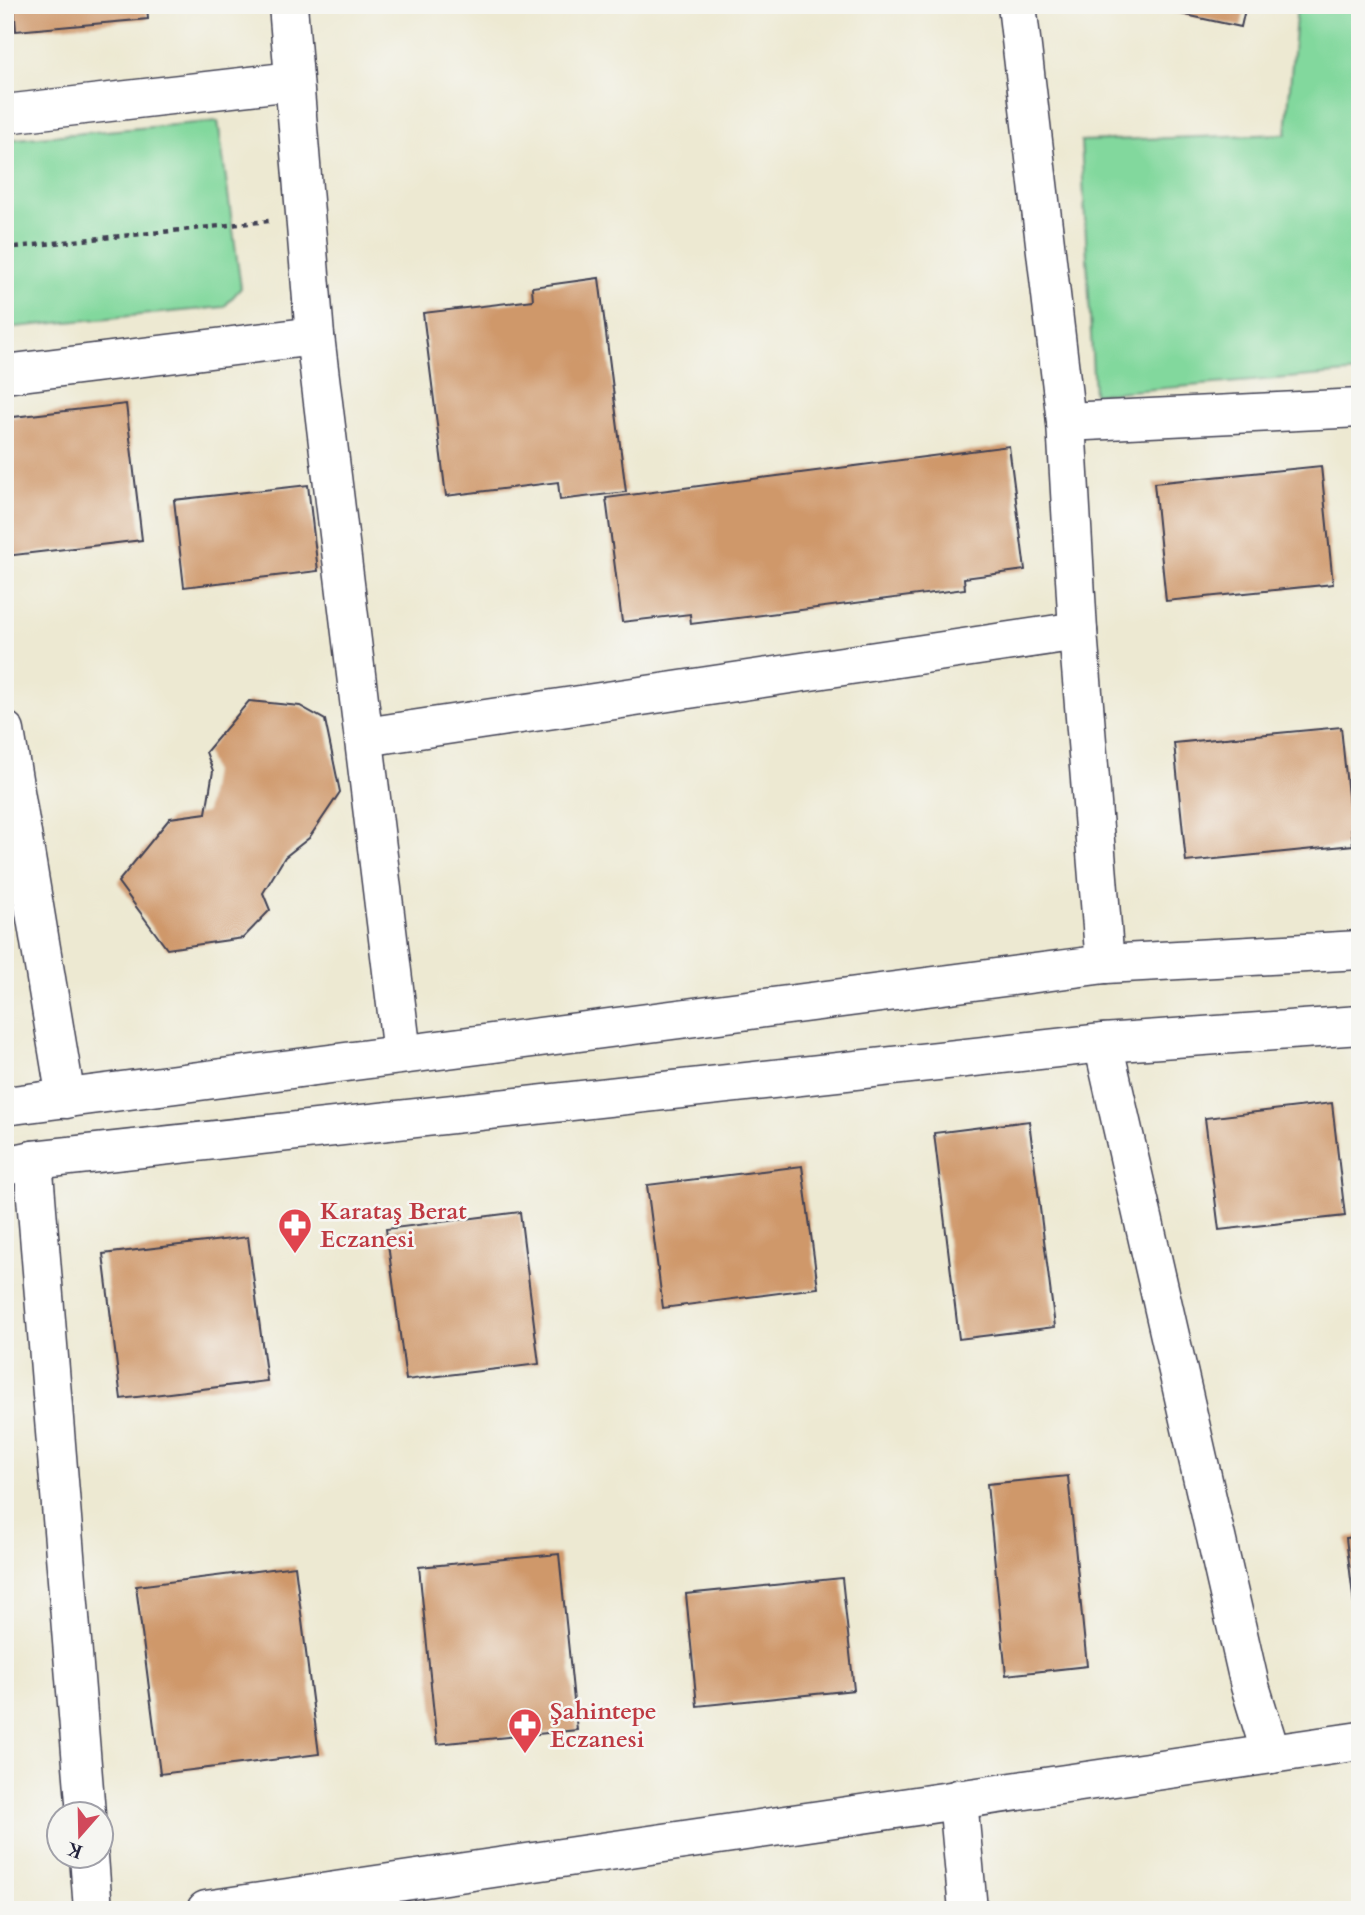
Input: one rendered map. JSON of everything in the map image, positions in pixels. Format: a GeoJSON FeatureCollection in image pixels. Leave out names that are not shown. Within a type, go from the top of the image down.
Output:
{"type":"FeatureCollection","features":[{"type":"Feature","properties":{"kind":"street"},"geometry":{"type":"LineString","coordinates":[[288,5],[315,336],[402,1054]]}},
{"type":"Feature","properties":{"kind":"street"},"geometry":{"type":"LineString","coordinates":[[1017,5],[1066,422],[1078,631],[1105,964]]}},
{"type":"Feature","properties":{"kind":"street"},"geometry":{"type":"LineString","coordinates":[[5,114],[293,81]]}},
{"type":"Feature","properties":{"kind":"street"},"geometry":{"type":"LineString","coordinates":[[5,374],[315,336]]}},
{"type":"Feature","properties":{"kind":"street"},"geometry":{"type":"LineString","coordinates":[[1066,422],[1360,408]]}},
{"type":"Feature","properties":{"kind":"street"},"geometry":{"type":"LineString","coordinates":[[365,737],[1078,631]]}},
{"type":"Feature","properties":{"kind":"street"},"geometry":{"type":"LineString","coordinates":[[5,731],[65,1099]]}},
{"type":"Feature","properties":{"kind":"street"},"geometry":{"type":"LineString","coordinates":[[5,1106],[1105,964],[1360,950]]}},
{"type":"Feature","properties":{"kind":"street"},"geometry":{"type":"LineString","coordinates":[[85,1800],[19,1163],[1103,1043],[1360,1025]]}},
{"type":"Feature","properties":{"kind":"street"},"geometry":{"type":"LineString","coordinates":[[1103,1043],[1250,1686],[1271,1754]]}},
{"type":"Feature","properties":{"kind":"street"},"geometry":{"type":"LineString","coordinates":[[206,1910],[1360,1741]]}},
{"type":"Feature","properties":{"kind":"street"},"geometry":{"type":"LineString","coordinates":[[958,1799],[968,1910]]}},
{"type":"Feature","properties":{"kind":"street"},"geometry":{"type":"LineString","coordinates":[[90,1870],[93,1910]]}},
{"type":"Feature","properties":{"kind":"path"},"geometry":{"type":"LineString","coordinates":[[5,248],[304,217]]}},
{"type":"Feature","properties":{"kind":"green space"},"geometry":{"type":"Polygon","coordinates":[[[1297,5],[1360,5],[1360,372],[1094,394],[1081,141],[1286,134],[1297,5]]]}},
{"type":"Feature","properties":{"kind":"green space"},"geometry":{"type":"Polygon","coordinates":[[[218,121],[241,288],[224,307],[5,328],[5,140],[218,121]]]}},
{"type":"Feature","properties":{"kind":"building"},"geometry":{"type":"Polygon","coordinates":[[[14,5],[147,5],[148,19],[16,31],[14,5]]]}},
{"type":"Feature","properties":{"kind":"building"},"geometry":{"type":"Polygon","coordinates":[[[1140,5],[1246,5],[1241,27],[1140,5]]]}},
{"type":"Feature","properties":{"kind":"building"},"geometry":{"type":"Polygon","coordinates":[[[599,278],[626,492],[560,500],[558,482],[446,496],[423,313],[533,300],[532,287],[599,278]]]}},
{"type":"Feature","properties":{"kind":"building"},"geometry":{"type":"Polygon","coordinates":[[[126,404],[142,540],[6,556],[5,418],[126,404]]]}},
{"type":"Feature","properties":{"kind":"building"},"geometry":{"type":"Polygon","coordinates":[[[1009,446],[1025,570],[964,578],[965,589],[691,624],[690,614],[622,622],[606,498],[1009,446]]]}},
{"type":"Feature","properties":{"kind":"building"},"geometry":{"type":"Polygon","coordinates":[[[1321,466],[1333,584],[1166,601],[1154,483],[1321,466]]]}},
{"type":"Feature","properties":{"kind":"building"},"geometry":{"type":"Polygon","coordinates":[[[308,485],[318,571],[184,587],[174,500],[308,485]]]}},
{"type":"Feature","properties":{"kind":"building"},"geometry":{"type":"Polygon","coordinates":[[[249,701],[300,706],[325,720],[340,792],[309,838],[285,857],[263,893],[270,910],[243,938],[167,949],[118,882],[170,818],[206,813],[213,771],[206,752],[249,701]]]}},
{"type":"Feature","properties":{"kind":"building"},"geometry":{"type":"Polygon","coordinates":[[[1341,727],[1353,845],[1186,862],[1174,743],[1341,727]]]}},
{"type":"Feature","properties":{"kind":"building"},"geometry":{"type":"Polygon","coordinates":[[[1332,1103],[1345,1216],[1219,1230],[1205,1118],[1332,1103]]]}},
{"type":"Feature","properties":{"kind":"building"},"geometry":{"type":"Polygon","coordinates":[[[1029,1121],[1055,1327],[959,1339],[934,1133],[1029,1121]]]}},
{"type":"Feature","properties":{"kind":"building"},"geometry":{"type":"Polygon","coordinates":[[[802,1166],[818,1288],[663,1308],[647,1185],[802,1166]]]}},
{"type":"Feature","properties":{"kind":"building"},"geometry":{"type":"Polygon","coordinates":[[[520,1212],[539,1364],[406,1380],[386,1229],[520,1212]]]}},
{"type":"Feature","properties":{"kind":"building"},"geometry":{"type":"Polygon","coordinates":[[[248,1237],[267,1381],[121,1399],[103,1254],[248,1237]]]}},
{"type":"Feature","properties":{"kind":"building"},"geometry":{"type":"Polygon","coordinates":[[[1068,1476],[1087,1666],[1006,1675],[987,1484],[1068,1476]]]}},
{"type":"Feature","properties":{"kind":"building"},"geometry":{"type":"Polygon","coordinates":[[[1360,1536],[1360,1638],[1358,1638],[1346,1538],[1360,1536]]]}},
{"type":"Feature","properties":{"kind":"building"},"geometry":{"type":"Polygon","coordinates":[[[559,1554],[577,1730],[437,1744],[419,1567],[559,1554]]]}},
{"type":"Feature","properties":{"kind":"building"},"geometry":{"type":"Polygon","coordinates":[[[295,1566],[319,1754],[160,1774],[136,1586],[295,1566]]]}},
{"type":"Feature","properties":{"kind":"building"},"geometry":{"type":"Polygon","coordinates":[[[842,1578],[854,1690],[697,1706],[686,1594],[842,1578]]]}},
{"type":"Feature","properties":{"kind":"place","name":"Karataş Berat Eczanesi"},"geometry":{"type":"Point","coordinates":[295,1255]}},
{"type":"Feature","properties":{"kind":"place","name":"Şahintepe Eczanesi"},"geometry":{"type":"Point","coordinates":[525,1755]}}]}
